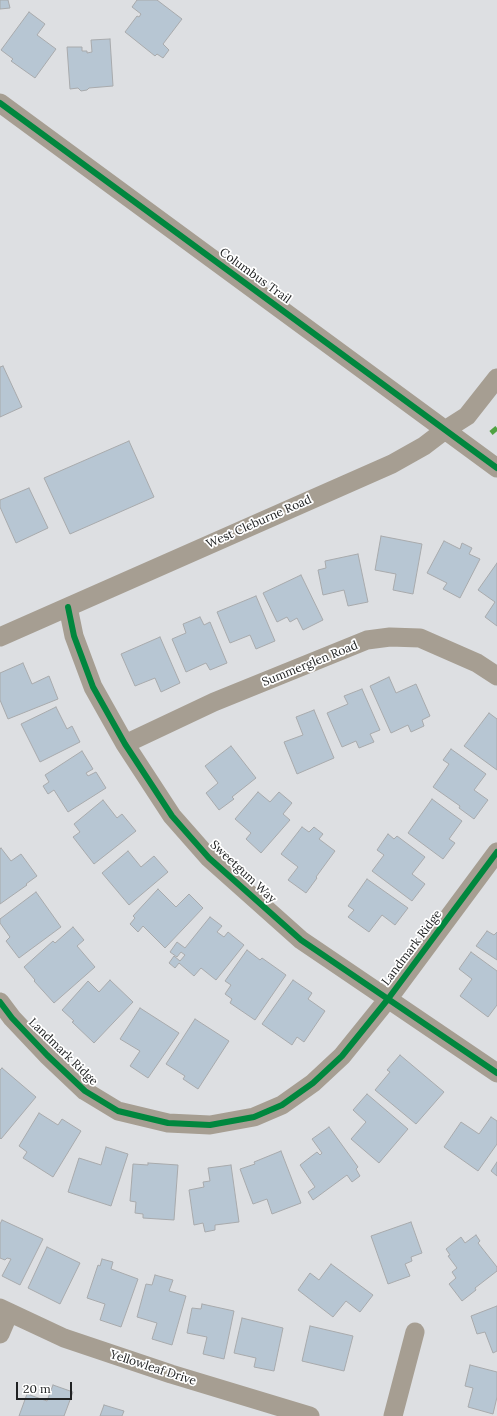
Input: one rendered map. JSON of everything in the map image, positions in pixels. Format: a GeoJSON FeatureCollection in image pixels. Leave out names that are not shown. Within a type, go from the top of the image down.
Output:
{"type":"FeatureCollection","features":[{"type":"Feature","properties":{"kind":"street","name":"Columbus Trail"},"geometry":{"type":"LineString","coordinates":[[0,103],[497,468]]}},
{"type":"Feature","properties":{"kind":"street","name":"West Cleburne Road"},"geometry":{"type":"LineString","coordinates":[[0,637],[392,464],[424,446],[467,416],[497,378]]}},
{"type":"Feature","properties":{"kind":"street","name":"Sweetgum Way"},"geometry":{"type":"LineString","coordinates":[[68,607],[74,636],[93,687],[125,744],[172,816],[209,858],[300,940],[497,1073]]}},
{"type":"Feature","properties":{"kind":"street","name":"Summerglen Road"},"geometry":{"type":"LineString","coordinates":[[125,744],[214,702],[368,640],[390,637],[420,638],[477,663],[497,676]]}},
{"type":"Feature","properties":{"kind":"street","name":"Landmark Ridge"},"geometry":{"type":"LineString","coordinates":[[0,1002],[12,1018],[47,1055],[85,1091],[118,1111],[168,1123],[210,1125],[254,1117],[282,1105],[312,1083],[342,1056],[388,999],[497,852]]}},
{"type":"Feature","properties":{"kind":"street"},"geometry":{"type":"LineString","coordinates":[[0,1334],[4,1310]]}},
{"type":"Feature","properties":{"kind":"street","name":"Yellowleaf Drive"},"geometry":{"type":"LineString","coordinates":[[4,1310],[64,1338],[171,1374],[310,1416]]}},
{"type":"Feature","properties":{"kind":"street"},"geometry":{"type":"LineString","coordinates":[[393,1416],[415,1332]]}},
{"type":"Feature","properties":{"kind":"building"},"geometry":{"type":"Polygon","coordinates":[[[0,0],[8,0],[10,8],[0,9],[0,0]]]}},
{"type":"Feature","properties":{"kind":"building"},"geometry":{"type":"Polygon","coordinates":[[[137,0],[157,0],[182,19],[163,44],[169,50],[163,58],[157,54],[155,56],[125,32],[137,16],[139,17],[141,14],[132,7],[137,0]]]}},
{"type":"Feature","properties":{"kind":"building"},"geometry":{"type":"Polygon","coordinates":[[[29,12],[45,24],[37,35],[56,49],[35,78],[11,61],[13,59],[1,50],[29,12]]]}},
{"type":"Feature","properties":{"kind":"building"},"geometry":{"type":"Polygon","coordinates":[[[110,39],[113,86],[89,88],[81,91],[78,88],[70,89],[67,47],[82,47],[82,51],[87,51],[87,53],[92,52],[91,40],[110,39]]]}},
{"type":"Feature","properties":{"kind":"building"},"geometry":{"type":"Polygon","coordinates":[[[3,366],[22,407],[0,417],[0,367],[3,366]]]}},
{"type":"Feature","properties":{"kind":"building"},"geometry":{"type":"Polygon","coordinates":[[[129,441],[154,497],[70,534],[44,478],[129,441]]]}},
{"type":"Feature","properties":{"kind":"building"},"geometry":{"type":"Polygon","coordinates":[[[29,488],[48,528],[16,543],[0,507],[0,500],[29,488]]]}},
{"type":"Feature","properties":{"kind":"building"},"geometry":{"type":"Polygon","coordinates":[[[381,536],[422,544],[413,594],[393,590],[396,574],[375,570],[381,536]]]}},
{"type":"Feature","properties":{"kind":"building"},"geometry":{"type":"Polygon","coordinates":[[[444,541],[460,549],[462,543],[472,548],[469,554],[480,559],[460,598],[443,589],[447,583],[427,573],[444,541]]]}},
{"type":"Feature","properties":{"kind":"building"},"geometry":{"type":"Polygon","coordinates":[[[358,554],[368,602],[348,606],[344,590],[323,595],[318,570],[326,568],[325,561],[358,554]]]}},
{"type":"Feature","properties":{"kind":"building"},"geometry":{"type":"Polygon","coordinates":[[[497,563],[497,626],[485,617],[495,602],[478,590],[497,563]]]}},
{"type":"Feature","properties":{"kind":"building"},"geometry":{"type":"Polygon","coordinates":[[[301,575],[323,620],[303,630],[297,618],[290,622],[287,617],[277,622],[263,593],[301,575]]]}},
{"type":"Feature","properties":{"kind":"building"},"geometry":{"type":"Polygon","coordinates":[[[256,596],[275,641],[256,649],[250,635],[230,643],[217,612],[256,596]]]}},
{"type":"Feature","properties":{"kind":"building"},"geometry":{"type":"Polygon","coordinates":[[[200,617],[204,625],[210,622],[227,663],[210,670],[206,663],[186,672],[172,639],[186,633],[183,624],[200,617]]]}},
{"type":"Feature","properties":{"kind":"building"},"geometry":{"type":"Polygon","coordinates":[[[160,637],[180,683],[161,692],[155,678],[135,686],[121,654],[160,637]]]}},
{"type":"Feature","properties":{"kind":"building"},"geometry":{"type":"Polygon","coordinates":[[[23,663],[32,684],[49,676],[58,699],[8,719],[0,700],[0,673],[23,663]]]}},
{"type":"Feature","properties":{"kind":"building"},"geometry":{"type":"Polygon","coordinates":[[[389,677],[396,693],[416,684],[430,716],[422,720],[424,726],[411,732],[408,725],[391,733],[370,686],[389,677]]]}},
{"type":"Feature","properties":{"kind":"building"},"geometry":{"type":"Polygon","coordinates":[[[362,689],[380,730],[370,734],[374,742],[359,748],[356,741],[342,747],[327,713],[348,704],[344,696],[362,689]]]}},
{"type":"Feature","properties":{"kind":"building"},"geometry":{"type":"Polygon","coordinates":[[[56,707],[67,729],[72,726],[80,742],[40,762],[21,724],[56,707]]]}},
{"type":"Feature","properties":{"kind":"building"},"geometry":{"type":"Polygon","coordinates":[[[314,710],[334,758],[297,774],[284,742],[303,735],[296,717],[314,710]]]}},
{"type":"Feature","properties":{"kind":"building"},"geometry":{"type":"Polygon","coordinates":[[[489,713],[497,719],[497,770],[464,746],[489,713]]]}},
{"type":"Feature","properties":{"kind":"building"},"geometry":{"type":"Polygon","coordinates":[[[231,746],[256,778],[232,797],[234,799],[219,810],[206,793],[218,783],[205,766],[231,746]]]}},
{"type":"Feature","properties":{"kind":"building"},"geometry":{"type":"Polygon","coordinates":[[[451,749],[486,774],[474,790],[488,800],[474,819],[459,808],[460,806],[433,787],[449,764],[443,760],[451,749]]]}},
{"type":"Feature","properties":{"kind":"building"},"geometry":{"type":"Polygon","coordinates":[[[82,751],[93,769],[86,773],[88,776],[96,772],[106,788],[68,812],[54,790],[48,794],[43,786],[49,782],[45,775],[82,751]]]}},
{"type":"Feature","properties":{"kind":"building"},"geometry":{"type":"Polygon","coordinates":[[[258,792],[270,802],[279,792],[292,803],[283,814],[290,820],[261,853],[246,839],[251,833],[235,819],[258,792]]]}},
{"type":"Feature","properties":{"kind":"building"},"geometry":{"type":"Polygon","coordinates":[[[432,799],[462,821],[449,839],[455,843],[443,859],[408,833],[432,799]]]}},
{"type":"Feature","properties":{"kind":"building"},"geometry":{"type":"Polygon","coordinates":[[[103,800],[117,818],[122,814],[136,831],[94,864],[73,837],[80,832],[74,824],[103,800]]]}},
{"type":"Feature","properties":{"kind":"building"},"geometry":{"type":"Polygon","coordinates":[[[302,827],[309,832],[314,827],[323,834],[319,839],[335,851],[306,893],[288,880],[298,867],[281,854],[302,827]]]}},
{"type":"Feature","properties":{"kind":"building"},"geometry":{"type":"Polygon","coordinates":[[[388,834],[394,839],[397,836],[425,857],[412,874],[425,884],[412,901],[372,871],[384,855],[377,850],[388,834]]]}},
{"type":"Feature","properties":{"kind":"building"},"geometry":{"type":"Polygon","coordinates":[[[1,848],[11,861],[21,854],[37,876],[0,904],[0,849],[1,848]]]}},
{"type":"Feature","properties":{"kind":"building"},"geometry":{"type":"Polygon","coordinates":[[[128,851],[141,867],[154,856],[168,872],[129,905],[102,873],[128,851]]]}},
{"type":"Feature","properties":{"kind":"building"},"geometry":{"type":"Polygon","coordinates":[[[367,879],[408,908],[395,925],[382,915],[369,932],[348,917],[354,910],[348,906],[367,879]]]}},
{"type":"Feature","properties":{"kind":"building"},"geometry":{"type":"Polygon","coordinates":[[[158,889],[176,907],[189,894],[203,908],[165,948],[143,926],[138,932],[130,924],[135,918],[133,916],[158,889]]]}},
{"type":"Feature","properties":{"kind":"building"},"geometry":{"type":"Polygon","coordinates":[[[36,892],[61,927],[19,958],[6,941],[10,937],[0,923],[0,919],[36,892]]]}},
{"type":"Feature","properties":{"kind":"building"},"geometry":{"type":"Polygon","coordinates":[[[210,917],[222,926],[217,932],[224,937],[228,932],[244,945],[216,980],[201,968],[194,976],[179,963],[175,968],[169,963],[174,956],[180,961],[185,955],[181,952],[177,957],[170,952],[177,942],[185,948],[210,917]]]}},
{"type":"Feature","properties":{"kind":"building"},"geometry":{"type":"Polygon","coordinates":[[[73,927],[84,940],[77,946],[95,967],[54,1003],[34,981],[35,980],[24,967],[53,941],[55,943],[73,927]]]}},
{"type":"Feature","properties":{"kind":"building"},"geometry":{"type":"Polygon","coordinates":[[[487,931],[494,935],[497,932],[497,960],[476,946],[487,931]]]}},
{"type":"Feature","properties":{"kind":"building"},"geometry":{"type":"Polygon","coordinates":[[[247,950],[260,960],[262,958],[286,975],[255,1020],[230,1003],[232,999],[225,994],[231,985],[225,981],[247,950]]]}},
{"type":"Feature","properties":{"kind":"building"},"geometry":{"type":"Polygon","coordinates":[[[471,952],[497,971],[497,1005],[488,1017],[460,996],[472,979],[459,969],[471,952]]]}},
{"type":"Feature","properties":{"kind":"building"},"geometry":{"type":"Polygon","coordinates":[[[110,980],[133,1002],[94,1043],[62,1010],[88,981],[99,992],[110,980]]]}},
{"type":"Feature","properties":{"kind":"building"},"geometry":{"type":"Polygon","coordinates":[[[293,980],[312,993],[308,999],[325,1011],[304,1042],[297,1037],[292,1045],[262,1024],[293,980]]]}},
{"type":"Feature","properties":{"kind":"building"},"geometry":{"type":"Polygon","coordinates":[[[140,1008],[179,1033],[148,1078],[130,1066],[140,1051],[120,1039],[140,1008]]]}},
{"type":"Feature","properties":{"kind":"building"},"geometry":{"type":"Polygon","coordinates":[[[195,1019],[229,1041],[198,1089],[183,1079],[185,1076],[166,1064],[195,1019]]]}},
{"type":"Feature","properties":{"kind":"building"},"geometry":{"type":"Polygon","coordinates":[[[400,1055],[444,1092],[416,1124],[375,1090],[390,1072],[387,1070],[400,1055]]]}},
{"type":"Feature","properties":{"kind":"building"},"geometry":{"type":"Polygon","coordinates":[[[2,1068],[36,1097],[1,1139],[0,1070],[2,1068]]]}},
{"type":"Feature","properties":{"kind":"building"},"geometry":{"type":"Polygon","coordinates":[[[367,1094],[408,1129],[379,1163],[351,1139],[366,1122],[353,1110],[367,1094]]]}},
{"type":"Feature","properties":{"kind":"building"},"geometry":{"type":"Polygon","coordinates":[[[39,1113],[58,1125],[62,1119],[81,1131],[53,1177],[23,1158],[27,1152],[19,1146],[39,1113]]]}},
{"type":"Feature","properties":{"kind":"building"},"geometry":{"type":"Polygon","coordinates":[[[491,1117],[497,1121],[497,1144],[478,1171],[444,1147],[461,1122],[479,1134],[491,1117]]]}},
{"type":"Feature","properties":{"kind":"building"},"geometry":{"type":"Polygon","coordinates":[[[329,1127],[358,1167],[356,1169],[360,1176],[352,1182],[347,1175],[313,1200],[308,1192],[315,1187],[300,1165],[317,1152],[320,1155],[322,1153],[312,1139],[329,1127]]]}},
{"type":"Feature","properties":{"kind":"building"},"geometry":{"type":"Polygon","coordinates":[[[106,1147],[128,1154],[111,1206],[68,1192],[79,1158],[101,1165],[106,1147]]]}},
{"type":"Feature","properties":{"kind":"building"},"geometry":{"type":"Polygon","coordinates":[[[281,1151],[301,1203],[272,1214],[267,1199],[253,1204],[240,1169],[255,1164],[254,1162],[281,1151]]]}},
{"type":"Feature","properties":{"kind":"building"},"geometry":{"type":"Polygon","coordinates":[[[497,1162],[497,1176],[491,1171],[497,1162]]]}},
{"type":"Feature","properties":{"kind":"building"},"geometry":{"type":"Polygon","coordinates":[[[148,1163],[178,1165],[174,1220],[143,1218],[143,1214],[135,1213],[136,1202],[130,1201],[133,1164],[148,1165],[148,1163]]]}},
{"type":"Feature","properties":{"kind":"building"},"geometry":{"type":"Polygon","coordinates":[[[231,1165],[239,1222],[215,1225],[215,1230],[205,1232],[203,1223],[194,1225],[189,1190],[204,1187],[203,1182],[210,1181],[208,1168],[231,1165]]]}},
{"type":"Feature","properties":{"kind":"building"},"geometry":{"type":"Polygon","coordinates":[[[2,1220],[43,1239],[20,1285],[2,1276],[11,1259],[7,1258],[5,1260],[0,1258],[0,1224],[2,1220]]]}},
{"type":"Feature","properties":{"kind":"building"},"geometry":{"type":"Polygon","coordinates":[[[411,1222],[422,1253],[411,1257],[412,1261],[405,1264],[410,1276],[388,1284],[371,1236],[411,1222]]]}},
{"type":"Feature","properties":{"kind":"building"},"geometry":{"type":"Polygon","coordinates":[[[476,1235],[480,1241],[478,1243],[497,1267],[497,1271],[475,1288],[476,1290],[462,1301],[449,1284],[456,1278],[452,1272],[457,1268],[448,1256],[450,1255],[446,1249],[461,1237],[465,1243],[476,1235]]]}},
{"type":"Feature","properties":{"kind":"building"},"geometry":{"type":"Polygon","coordinates":[[[47,1247],[80,1263],[60,1304],[28,1288],[47,1247]]]}},
{"type":"Feature","properties":{"kind":"building"},"geometry":{"type":"Polygon","coordinates":[[[102,1259],[113,1262],[111,1269],[138,1279],[121,1327],[100,1320],[105,1304],[87,1298],[98,1265],[100,1266],[102,1259]]]}},
{"type":"Feature","properties":{"kind":"building"},"geometry":{"type":"Polygon","coordinates":[[[331,1264],[373,1295],[360,1312],[346,1301],[333,1317],[298,1290],[310,1273],[319,1280],[331,1264]]]}},
{"type":"Feature","properties":{"kind":"building"},"geometry":{"type":"Polygon","coordinates":[[[155,1275],[173,1280],[169,1291],[186,1296],[172,1345],[152,1339],[157,1323],[137,1317],[146,1284],[152,1285],[155,1275]]]}},
{"type":"Feature","properties":{"kind":"building"},"geometry":{"type":"Polygon","coordinates":[[[202,1304],[234,1311],[224,1359],[203,1354],[207,1337],[187,1333],[192,1308],[201,1309],[202,1304]]]}},
{"type":"Feature","properties":{"kind":"building"},"geometry":{"type":"Polygon","coordinates":[[[497,1306],[497,1351],[493,1353],[485,1332],[477,1334],[471,1316],[497,1306]]]}},
{"type":"Feature","properties":{"kind":"building"},"geometry":{"type":"Polygon","coordinates":[[[242,1318],[283,1328],[274,1371],[254,1367],[256,1358],[234,1353],[242,1318]]]}},
{"type":"Feature","properties":{"kind":"building"},"geometry":{"type":"Polygon","coordinates":[[[310,1326],[353,1336],[344,1371],[302,1361],[310,1326]]]}},
{"type":"Feature","properties":{"kind":"building"},"geometry":{"type":"Polygon","coordinates":[[[470,1365],[497,1372],[497,1397],[493,1414],[468,1407],[473,1388],[465,1386],[470,1365]]]}},
{"type":"Feature","properties":{"kind":"building"},"geometry":{"type":"Polygon","coordinates":[[[53,1385],[73,1392],[64,1416],[19,1416],[27,1394],[47,1401],[53,1385]]]}},
{"type":"Feature","properties":{"kind":"building"},"geometry":{"type":"Polygon","coordinates":[[[104,1405],[124,1411],[122,1416],[100,1416],[104,1405]]]}},
{"type":"Feature","properties":{"kind":"marked path"},"geometry":{"type":"LineString","coordinates":[[491,433],[497,428]]}},
{"type":"Feature","properties":{"kind":"cycle path"},"geometry":{"type":"LineString","coordinates":[[0,103],[497,468]]}},
{"type":"Feature","properties":{"kind":"cycle path"},"geometry":{"type":"LineString","coordinates":[[68,607],[74,636],[93,687],[125,744],[172,816],[209,858],[301,940],[497,1073]]}},
{"type":"Feature","properties":{"kind":"cycle path"},"geometry":{"type":"LineString","coordinates":[[0,1002],[12,1018],[47,1055],[85,1091],[118,1111],[168,1123],[210,1125],[254,1117],[282,1105],[313,1083],[342,1056],[388,999],[497,852]]}}]}
